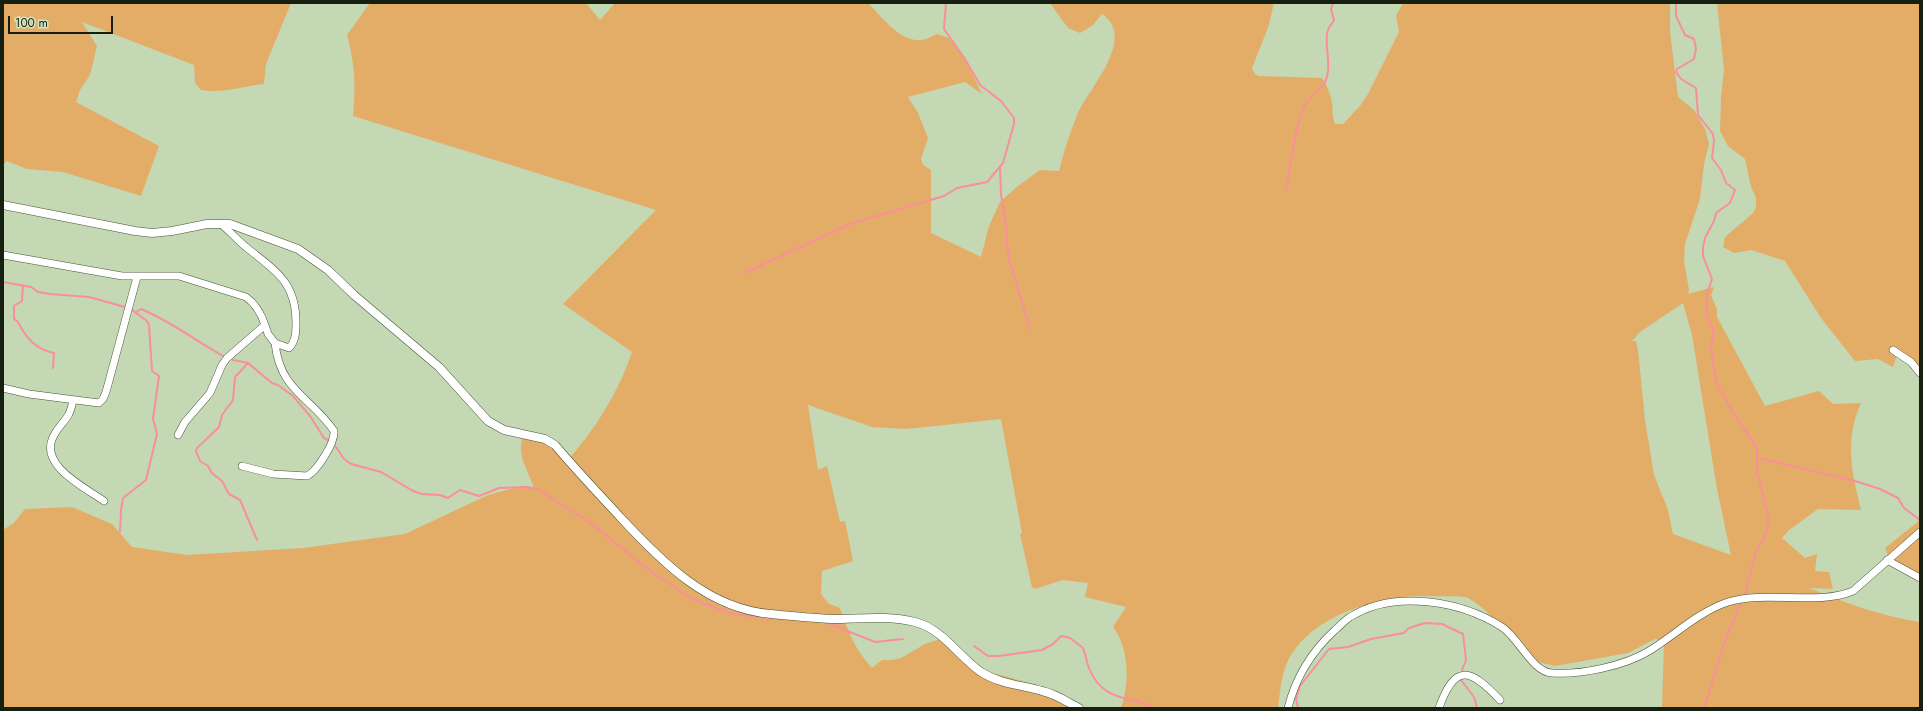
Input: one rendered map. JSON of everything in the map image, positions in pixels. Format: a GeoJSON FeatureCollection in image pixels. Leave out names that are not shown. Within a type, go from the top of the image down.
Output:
{"type":"FeatureCollection","features":[{"type":"Feature","properties":{"kind":"street"},"geometry":{"type":"LineString","coordinates":[[3,205],[67,219],[140,232],[172,231],[207,224],[221,224],[241,227],[298,249],[311,256],[443,371],[488,421],[504,430],[545,439],[554,445],[632,531],[677,573],[710,596],[736,608],[770,614],[832,618],[882,617],[915,622],[934,630],[967,661],[993,678],[1006,684],[1054,695],[1079,708]]}},
{"type":"Feature","properties":{"kind":"street"},"geometry":{"type":"LineString","coordinates":[[221,224],[244,246],[270,265],[286,284],[293,299],[296,315],[295,337],[289,348],[275,343]]}},
{"type":"Feature","properties":{"kind":"street"},"geometry":{"type":"LineString","coordinates":[[3,255],[107,274],[137,277],[164,275],[179,276],[246,296],[257,308],[268,334],[275,343],[277,359],[286,378],[302,398],[328,422],[335,435],[317,468],[307,476],[273,474],[242,466]]}},
{"type":"Feature","properties":{"kind":"street"},"geometry":{"type":"LineString","coordinates":[[3,388],[29,394],[99,403],[103,399],[137,277]]}},
{"type":"Feature","properties":{"kind":"street"},"geometry":{"type":"LineString","coordinates":[[178,435],[185,422],[210,393],[222,365],[227,358],[265,325]]}},
{"type":"Feature","properties":{"kind":"street"},"geometry":{"type":"LineString","coordinates":[[1893,350],[1911,362],[1920,373]]}},
{"type":"Feature","properties":{"kind":"street"},"geometry":{"type":"LineString","coordinates":[[73,400],[71,413],[53,438],[51,452],[53,460],[65,474],[104,501]]}},
{"type":"Feature","properties":{"kind":"street"},"geometry":{"type":"LineString","coordinates":[[1288,708],[1298,676],[1320,644],[1350,617],[1377,606],[1412,600],[1455,606],[1480,614],[1504,629],[1520,644],[1539,668],[1550,673],[1599,668],[1638,657],[1649,651],[1688,623],[1728,602],[1764,597],[1827,597],[1853,591],[1920,532]]}},
{"type":"Feature","properties":{"kind":"street"},"geometry":{"type":"LineString","coordinates":[[1887,560],[1920,578]]}},
{"type":"Feature","properties":{"kind":"street"},"geometry":{"type":"LineString","coordinates":[[1439,708],[1455,677],[1465,674],[1487,686],[1500,700]]}},
{"type":"Feature","properties":{"kind":"shaded area"},"geometry":{"type":"Polygon","coordinates":[[[3,3],[291,3],[266,64],[264,84],[217,91],[201,90],[195,83],[194,65],[82,22],[97,46],[90,75],[80,90],[76,102],[159,146],[141,196],[63,172],[27,169],[7,161],[3,165],[3,3]]]}},
{"type":"Feature","properties":{"kind":"shaded area"},"geometry":{"type":"Polygon","coordinates":[[[370,3],[586,3],[600,20],[615,3],[868,3],[890,26],[902,35],[916,40],[922,40],[937,34],[949,38],[964,56],[982,94],[965,82],[908,97],[918,113],[928,138],[921,159],[923,165],[931,170],[931,233],[981,257],[989,226],[1000,202],[1018,186],[1040,170],[1059,171],[1067,142],[1078,113],[1108,63],[1113,49],[1115,36],[1112,24],[1102,14],[1093,25],[1080,33],[1068,28],[1050,3],[1274,3],[1269,25],[1252,68],[1255,74],[1259,76],[1322,78],[1327,86],[1332,102],[1335,124],[1343,124],[1360,106],[1368,94],[1399,32],[1396,16],[1403,3],[1670,3],[1670,31],[1678,97],[1694,110],[1705,129],[1709,144],[1704,164],[1700,199],[1685,244],[1684,261],[1689,290],[1688,294],[1714,287],[1711,295],[1717,309],[1717,317],[1765,406],[1819,391],[1833,404],[1861,403],[1853,430],[1851,456],[1861,510],[1818,509],[1789,530],[1782,538],[1805,558],[1817,554],[1815,571],[1829,572],[1833,589],[1809,588],[1863,608],[1920,622],[1920,708],[1662,708],[1664,641],[1655,639],[1628,653],[1555,666],[1534,660],[1516,644],[1486,611],[1468,598],[1428,596],[1389,599],[1368,604],[1329,620],[1312,632],[1297,646],[1287,663],[1282,679],[1278,708],[1121,708],[1127,677],[1125,655],[1118,635],[1113,627],[1126,607],[1085,597],[1088,583],[1063,580],[1035,589],[1032,587],[1020,534],[1022,533],[1001,419],[906,429],[872,427],[808,405],[818,470],[827,466],[840,522],[845,521],[853,561],[822,571],[821,594],[829,604],[840,608],[853,640],[861,654],[872,668],[882,660],[901,658],[925,644],[940,639],[982,670],[1037,685],[1080,708],[3,708],[3,530],[14,523],[25,509],[72,507],[112,524],[132,547],[187,555],[303,548],[405,534],[488,495],[522,486],[534,489],[523,461],[521,448],[524,433],[548,443],[567,461],[587,436],[605,410],[613,395],[627,367],[632,352],[563,304],[656,210],[353,116],[354,75],[352,56],[347,35],[370,3]],[[1683,303],[1640,332],[1632,341],[1636,341],[1638,350],[1645,420],[1654,475],[1668,510],[1673,534],[1731,555],[1717,489],[1692,335],[1683,303]]]}},
{"type":"Feature","properties":{"kind":"shaded area"},"geometry":{"type":"Polygon","coordinates":[[[1717,3],[1920,3],[1920,377],[1898,352],[1893,367],[1878,359],[1855,361],[1821,318],[1785,261],[1751,250],[1734,253],[1723,247],[1725,237],[1752,214],[1756,208],[1756,198],[1751,187],[1745,159],[1728,146],[1720,131],[1721,97],[1724,70],[1717,3]]]}},
{"type":"Feature","properties":{"kind":"shaded area"},"geometry":{"type":"Polygon","coordinates":[[[1920,520],[1920,575],[1894,562],[1890,558],[1885,548],[1920,520]]]}},
{"type":"Feature","properties":{"kind":"waterway"},"geometry":{"type":"LineString","coordinates":[[744,273],[850,224],[944,196],[957,188],[987,182],[1003,163],[1014,124],[1014,118],[1001,101],[980,85],[965,59],[944,29],[946,3]]}},
{"type":"Feature","properties":{"kind":"waterway"},"geometry":{"type":"LineString","coordinates":[[1286,189],[1295,135],[1301,114],[1307,102],[1321,88],[1327,75],[1327,35],[1334,20],[1331,9],[1333,3]]}},
{"type":"Feature","properties":{"kind":"waterway"},"geometry":{"type":"LineString","coordinates":[[1676,3],[1676,16],[1685,35],[1694,39],[1696,49],[1694,59],[1677,69],[1676,72],[1681,79],[1696,88],[1698,115],[1713,134],[1714,141],[1712,158],[1721,170],[1726,183],[1735,190],[1730,203],[1716,213],[1714,221],[1705,238],[1703,256],[1712,279],[1707,294],[1707,315],[1714,332],[1711,347],[1716,383],[1734,414],[1757,448],[1757,472],[1769,519],[1766,534],[1756,552],[1745,594]]}},
{"type":"Feature","properties":{"kind":"waterway"},"geometry":{"type":"LineString","coordinates":[[1000,167],[1001,194],[1006,225],[1008,255],[1030,329]]}},
{"type":"Feature","properties":{"kind":"waterway"},"geometry":{"type":"LineString","coordinates":[[3,282],[31,287],[38,292],[89,297],[125,307]]}},
{"type":"Feature","properties":{"kind":"waterway"},"geometry":{"type":"LineString","coordinates":[[23,285],[22,301],[14,306],[14,319],[18,322],[32,342],[40,348],[54,353],[53,368]]}},
{"type":"Feature","properties":{"kind":"waterway"},"geometry":{"type":"LineString","coordinates":[[136,312],[141,309],[152,314],[223,356]]}},
{"type":"Feature","properties":{"kind":"waterway"},"geometry":{"type":"LineString","coordinates":[[120,532],[123,498],[146,480],[157,434],[153,419],[159,376],[152,371],[149,325],[147,321],[132,310]]}},
{"type":"Feature","properties":{"kind":"waterway"},"geometry":{"type":"LineString","coordinates":[[233,360],[248,363],[272,383],[278,385],[293,396],[310,416],[324,438],[330,441]]}},
{"type":"Feature","properties":{"kind":"waterway"},"geometry":{"type":"LineString","coordinates":[[248,363],[235,377],[233,400],[222,415],[219,427],[197,448],[196,451],[200,461],[208,466],[212,473],[222,481],[229,494],[240,500],[257,540]]}},
{"type":"Feature","properties":{"kind":"waterway"},"geometry":{"type":"LineString","coordinates":[[334,444],[344,459],[351,464],[381,472],[413,491],[422,494],[440,495],[448,498],[460,490],[479,496],[499,488],[527,487],[537,489],[588,521],[648,569],[690,598],[732,614],[779,619]]}},
{"type":"Feature","properties":{"kind":"waterway"},"geometry":{"type":"LineString","coordinates":[[1758,458],[1855,481],[1880,489],[1898,498],[1904,508],[1920,520]]}},
{"type":"Feature","properties":{"kind":"waterway"},"geometry":{"type":"LineString","coordinates":[[1704,708],[1725,641],[1741,603]]}},
{"type":"Feature","properties":{"kind":"waterway"},"geometry":{"type":"LineString","coordinates":[[825,622],[875,642],[903,639]]}},
{"type":"Feature","properties":{"kind":"waterway"},"geometry":{"type":"LineString","coordinates":[[1298,708],[1296,699],[1300,686],[1329,649],[1348,647],[1371,639],[1404,633],[1409,628],[1425,623],[1442,624],[1463,634],[1466,660],[1462,670]]}},
{"type":"Feature","properties":{"kind":"waterway"},"geometry":{"type":"LineString","coordinates":[[974,646],[988,656],[999,656],[1042,650],[1053,644],[1061,636],[1070,638],[1082,647],[1094,678],[1106,691],[1122,698],[1151,705],[1153,708]]}},
{"type":"Feature","properties":{"kind":"waterway"},"geometry":{"type":"LineString","coordinates":[[1461,680],[1474,697],[1477,708]]}}]}
